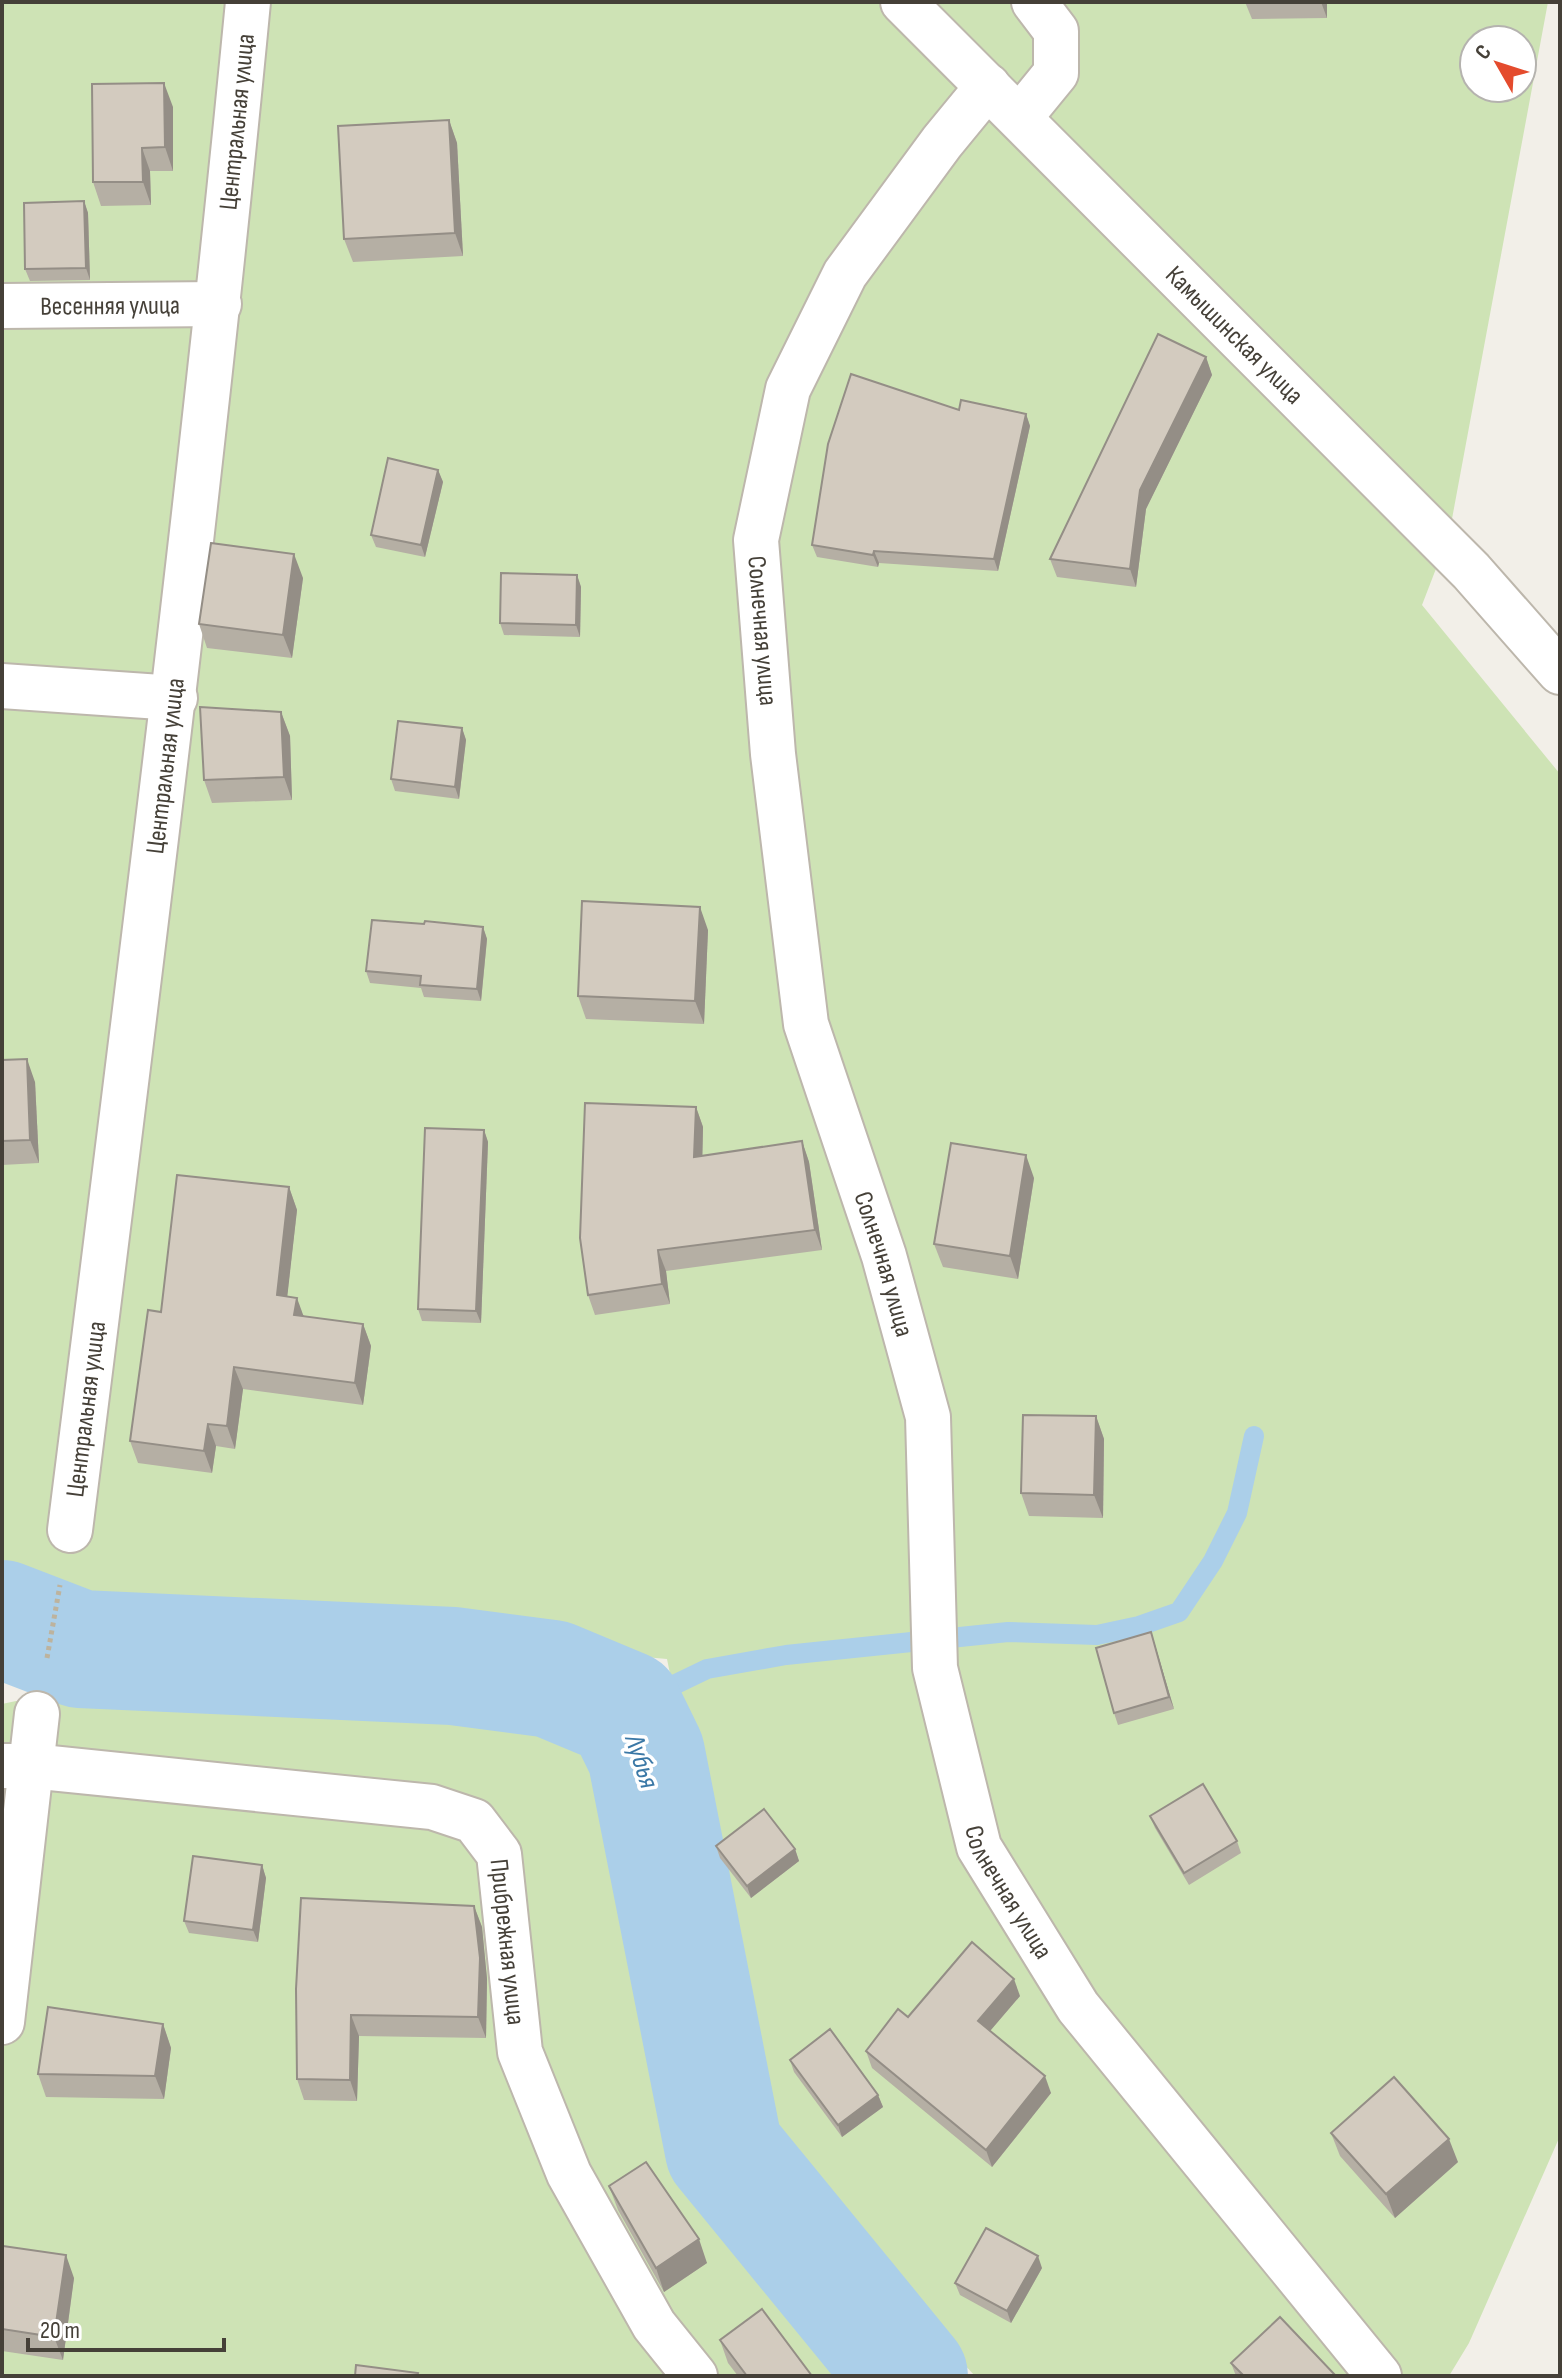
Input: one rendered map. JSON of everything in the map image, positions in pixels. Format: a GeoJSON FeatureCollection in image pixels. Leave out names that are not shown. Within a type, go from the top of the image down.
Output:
{"type":"FeatureCollection","features":[{"type":"Feature","properties":{"kind":"street","name":"Центральная улица"},"geometry":{"type":"LineString","coordinates":[[70,1530],[175,698],[219,304],[248,2]]}},
{"type":"Feature","properties":{"kind":"street","name":"Камышинская улица"},"geometry":{"type":"LineString","coordinates":[[903,2],[1471,571],[1560,672]]}},
{"type":"Feature","properties":{"kind":"street"},"geometry":{"type":"LineString","coordinates":[[1020,117],[1056,73],[1056,31],[1034,2]]}},
{"type":"Feature","properties":{"kind":"street","name":"Солнечная улица"},"geometry":{"type":"LineString","coordinates":[[988,86],[942,142],[845,274],[788,389],[756,540],[773,754],[806,1024],[884,1256],[928,1417],[935,1668],[979,1847],[1078,2007],[1379,2376]]}},
{"type":"Feature","properties":{"kind":"street","name":"Весенняя улица"},"geometry":{"type":"LineString","coordinates":[[2,306],[219,304]]}},
{"type":"Feature","properties":{"kind":"street"},"geometry":{"type":"LineString","coordinates":[[2,686],[175,698]]}},
{"type":"Feature","properties":{"kind":"street"},"geometry":{"type":"LineString","coordinates":[[2,2022],[17,1766],[37,1714]]}},
{"type":"Feature","properties":{"kind":"street","name":"Прибрежная улица"},"geometry":{"type":"LineString","coordinates":[[17,1766],[432,1807],[474,1821],[499,1854],[520,2052],[569,2174],[654,2325],[695,2376]]}},
{"type":"Feature","properties":{"kind":"path"},"geometry":{"type":"LineString","coordinates":[[37,1714],[70,1530]]}},
{"type":"Feature","properties":{"kind":"green space"},"geometry":{"type":"Polygon","coordinates":[[[2,2],[1548,2],[1538,56],[1538,24],[1458,24],[1458,104],[1529,104],[1449,535],[1422,605],[1560,774],[1560,2136],[1469,2343],[1449,2376],[975,2376],[767,2153],[667,1659],[109,1609],[2,1569],[2,2]]]}},
{"type":"Feature","properties":{"kind":"green space"},"geometry":{"type":"Polygon","coordinates":[[[16,1701],[446,1702],[596,1749],[681,2159],[843,2376],[2,2376],[2,1704],[16,1701]]]}},
{"type":"Feature","properties":{"kind":"building"},"geometry":{"type":"Polygon","coordinates":[[[164,83],[165,147],[142,148],[143,182],[93,182],[92,84],[164,83]]]}},
{"type":"Feature","properties":{"kind":"building"},"geometry":{"type":"Polygon","coordinates":[[[449,120],[455,233],[344,239],[338,126],[449,120]]]}},
{"type":"Feature","properties":{"kind":"building"},"geometry":{"type":"Polygon","coordinates":[[[84,201],[86,268],[25,269],[24,203],[84,201]]]}},
{"type":"Feature","properties":{"kind":"building"},"geometry":{"type":"Polygon","coordinates":[[[1158,334],[1206,357],[1140,490],[1130,569],[1050,559],[1158,334]]]}},
{"type":"Feature","properties":{"kind":"building"},"geometry":{"type":"Polygon","coordinates":[[[851,374],[959,410],[961,400],[1026,414],[994,559],[874,551],[873,555],[812,545],[828,444],[851,374]]]}},
{"type":"Feature","properties":{"kind":"building"},"geometry":{"type":"Polygon","coordinates":[[[388,458],[438,470],[421,545],[371,535],[388,458]]]}},
{"type":"Feature","properties":{"kind":"building"},"geometry":{"type":"Polygon","coordinates":[[[211,543],[294,554],[283,635],[199,624],[211,543]]]}},
{"type":"Feature","properties":{"kind":"building"},"geometry":{"type":"Polygon","coordinates":[[[501,573],[577,575],[576,625],[500,623],[501,573]]]}},
{"type":"Feature","properties":{"kind":"building"},"geometry":{"type":"Polygon","coordinates":[[[200,707],[281,712],[284,777],[204,780],[200,707]]]}},
{"type":"Feature","properties":{"kind":"building"},"geometry":{"type":"Polygon","coordinates":[[[398,721],[462,728],[455,787],[391,779],[398,721]]]}},
{"type":"Feature","properties":{"kind":"building"},"geometry":{"type":"Polygon","coordinates":[[[582,901],[700,907],[695,1001],[578,996],[582,901]]]}},
{"type":"Feature","properties":{"kind":"building"},"geometry":{"type":"Polygon","coordinates":[[[372,920],[483,927],[477,989],[420,985],[421,976],[366,971],[372,920]]]}},
{"type":"Feature","properties":{"kind":"building"},"geometry":{"type":"Polygon","coordinates":[[[27,1059],[30,1140],[2,1141],[2,1060],[27,1059]]]}},
{"type":"Feature","properties":{"kind":"building"},"geometry":{"type":"Polygon","coordinates":[[[585,1103],[696,1107],[694,1157],[802,1141],[815,1230],[658,1250],[662,1284],[588,1295],[580,1238],[585,1103]]]}},
{"type":"Feature","properties":{"kind":"building"},"geometry":{"type":"Polygon","coordinates":[[[425,1128],[484,1130],[476,1311],[418,1309],[425,1128]]]}},
{"type":"Feature","properties":{"kind":"building"},"geometry":{"type":"Polygon","coordinates":[[[951,1143],[1026,1155],[1010,1256],[934,1244],[951,1143]]]}},
{"type":"Feature","properties":{"kind":"building"},"geometry":{"type":"Polygon","coordinates":[[[177,1175],[289,1187],[277,1295],[297,1298],[294,1315],[363,1324],[355,1383],[234,1367],[227,1426],[208,1424],[204,1451],[130,1441],[148,1310],[161,1312],[177,1175]]]}},
{"type":"Feature","properties":{"kind":"building"},"geometry":{"type":"Polygon","coordinates":[[[1023,1415],[1096,1416],[1094,1495],[1021,1493],[1023,1415]]]}},
{"type":"Feature","properties":{"kind":"building"},"geometry":{"type":"Polygon","coordinates":[[[1151,1632],[1169,1697],[1114,1713],[1096,1648],[1151,1632]]]}},
{"type":"Feature","properties":{"kind":"building"},"geometry":{"type":"Polygon","coordinates":[[[1203,1784],[1237,1841],[1184,1873],[1150,1816],[1203,1784]]]}},
{"type":"Feature","properties":{"kind":"building"},"geometry":{"type":"Polygon","coordinates":[[[764,1809],[795,1849],[747,1886],[716,1846],[764,1809]]]}},
{"type":"Feature","properties":{"kind":"building"},"geometry":{"type":"Polygon","coordinates":[[[193,1856],[262,1865],[253,1930],[184,1921],[193,1856]]]}},
{"type":"Feature","properties":{"kind":"building"},"geometry":{"type":"Polygon","coordinates":[[[301,1898],[474,1906],[480,1958],[478,2017],[351,2015],[350,2080],[297,2079],[296,1989],[301,1898]]]}},
{"type":"Feature","properties":{"kind":"building"},"geometry":{"type":"Polygon","coordinates":[[[972,1942],[1014,1979],[978,2021],[1045,2076],[986,2150],[866,2051],[898,2009],[908,2017],[972,1942]]]}},
{"type":"Feature","properties":{"kind":"building"},"geometry":{"type":"Polygon","coordinates":[[[48,2007],[163,2024],[155,2076],[38,2074],[48,2007]]]}},
{"type":"Feature","properties":{"kind":"building"},"geometry":{"type":"Polygon","coordinates":[[[830,2029],[878,2095],[838,2125],[790,2060],[830,2029]]]}},
{"type":"Feature","properties":{"kind":"building"},"geometry":{"type":"Polygon","coordinates":[[[1394,2077],[1449,2139],[1386,2194],[1331,2133],[1394,2077]]]}},
{"type":"Feature","properties":{"kind":"building"},"geometry":{"type":"Polygon","coordinates":[[[646,2162],[699,2239],[656,2268],[609,2186],[646,2162]]]}},
{"type":"Feature","properties":{"kind":"building"},"geometry":{"type":"Polygon","coordinates":[[[986,2228],[1038,2256],[1007,2311],[955,2283],[986,2228]]]}},
{"type":"Feature","properties":{"kind":"building"},"geometry":{"type":"Polygon","coordinates":[[[3,2246],[66,2255],[54,2337],[2,2329],[3,2246]]]}},
{"type":"Feature","properties":{"kind":"building"},"geometry":{"type":"Polygon","coordinates":[[[762,2309],[812,2376],[747,2376],[720,2340],[762,2309]]]}},
{"type":"Feature","properties":{"kind":"building"},"geometry":{"type":"Polygon","coordinates":[[[1280,2317],[1336,2376],[1244,2376],[1231,2363],[1280,2317]]]}},
{"type":"Feature","properties":{"kind":"building"},"geometry":{"type":"Polygon","coordinates":[[[356,2365],[418,2373],[417,2376],[355,2376],[356,2365]]]}},
{"type":"Feature","properties":{"kind":"waterway"},"geometry":{"type":"LineString","coordinates":[[624,1709],[707,1669],[786,1655],[1008,1632],[1097,1635],[1139,1626],[1179,1612],[1213,1561],[1237,1513],[1254,1436]]}},
{"type":"Feature","properties":{"kind":"waterway","name":"Лубья"},"geometry":{"type":"LineString","coordinates":[[2,1619],[80,1649],[453,1666],[552,1679],[624,1709],[646,1754],[724,2150],[909,2376]]}}]}
